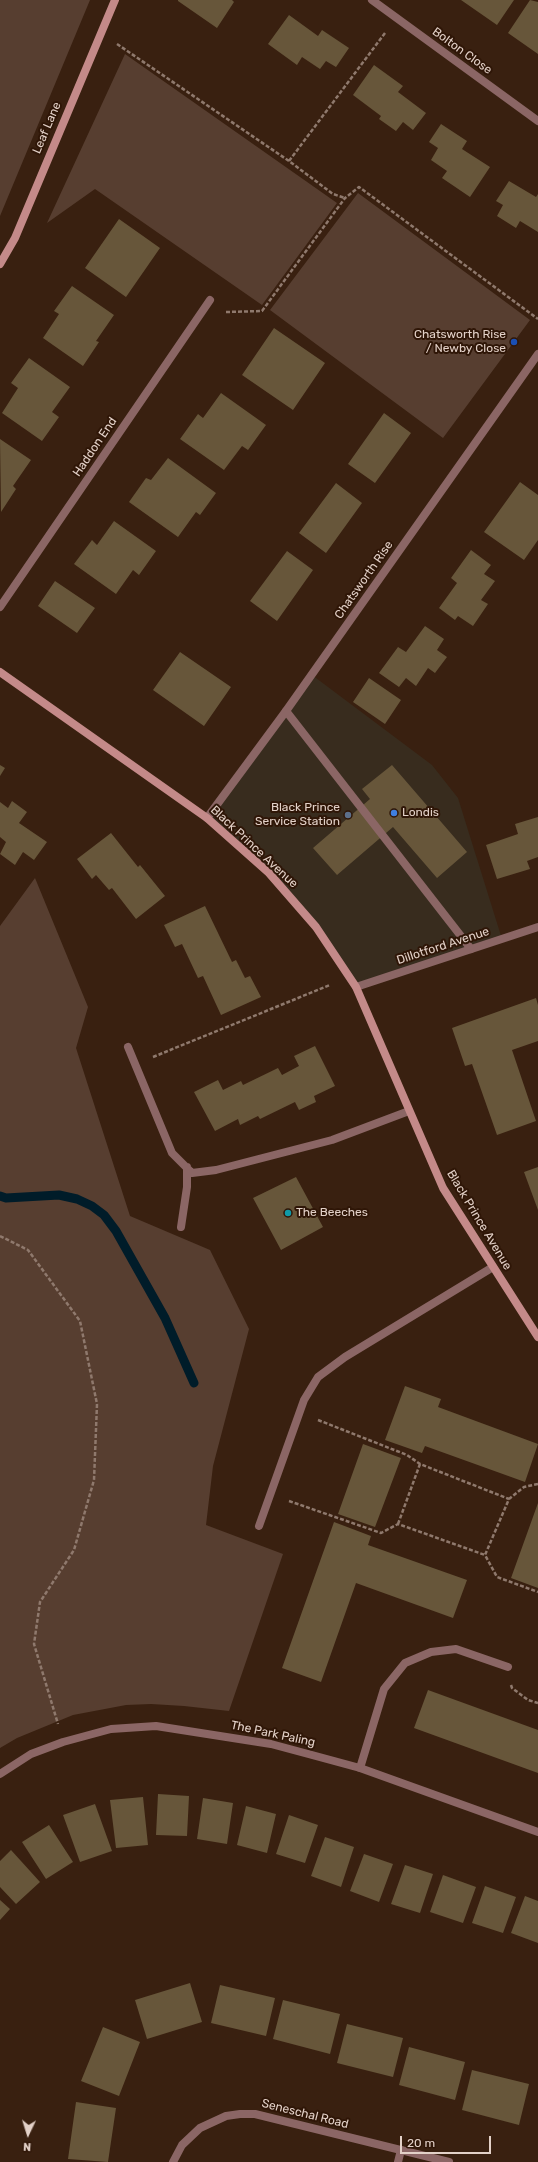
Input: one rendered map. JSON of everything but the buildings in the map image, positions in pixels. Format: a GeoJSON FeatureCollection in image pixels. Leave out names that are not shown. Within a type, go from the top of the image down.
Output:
{"type":"FeatureCollection","features":[{"type":"Feature","properties":{"kind":"street","name":"Leaf Lane"},"geometry":{"type":"LineString","coordinates":[[0,264],[15,238],[115,0]]}},
{"type":"Feature","properties":{"kind":"street","name":"Bolton Close"},"geometry":{"type":"LineString","coordinates":[[372,0],[396,19],[538,121]]}},
{"type":"Feature","properties":{"kind":"street","name":"Haddon End"},"geometry":{"type":"LineString","coordinates":[[0,607],[210,300]]}},
{"type":"Feature","properties":{"kind":"street","name":"Chatsworth Rise"},"geometry":{"type":"LineString","coordinates":[[207,818],[286,710],[538,354]]}},
{"type":"Feature","properties":{"kind":"street","name":"Black Prince Avenue"},"geometry":{"type":"LineString","coordinates":[[0,672],[207,818],[269,873],[316,927],[356,987],[443,1188],[538,1337]]}},
{"type":"Feature","properties":{"kind":"street"},"geometry":{"type":"LineString","coordinates":[[286,710],[471,949]]}},
{"type":"Feature","properties":{"kind":"street","name":"Dillotford Avenue"},"geometry":{"type":"LineString","coordinates":[[356,987],[538,927]]}},
{"type":"Feature","properties":{"kind":"street"},"geometry":{"type":"LineString","coordinates":[[128,1047],[172,1153],[192,1173],[216,1170],[332,1140],[409,1111]]}},
{"type":"Feature","properties":{"kind":"street"},"geometry":{"type":"LineString","coordinates":[[181,1227],[188,1187],[187,1167]]}},
{"type":"Feature","properties":{"kind":"street"},"geometry":{"type":"LineString","coordinates":[[259,1526],[304,1400],[318,1377],[345,1357],[493,1267]]}},
{"type":"Feature","properties":{"kind":"street"},"geometry":{"type":"LineString","coordinates":[[360,1768],[384,1689],[405,1663],[431,1652],[456,1649],[508,1667]]}},
{"type":"Feature","properties":{"kind":"street","name":"The Park Paling"},"geometry":{"type":"LineString","coordinates":[[0,1774],[31,1754],[63,1742],[111,1730],[156,1726],[271,1744],[360,1768],[538,1832]]}},
{"type":"Feature","properties":{"kind":"street","name":"Seneschal Road"},"geometry":{"type":"LineString","coordinates":[[172,2162],[182,2145],[200,2128],[226,2116],[240,2114],[255,2114],[449,2162]]}},
{"type":"Feature","properties":{"kind":"street"},"geometry":{"type":"LineString","coordinates":[[398,2162],[401,2150]]}},
{"type":"Feature","properties":{"kind":"path"},"geometry":{"type":"LineString","coordinates":[[289,161],[396,19]]}},
{"type":"Feature","properties":{"kind":"path"},"geometry":{"type":"LineString","coordinates":[[100,34],[131,52],[289,161],[333,194],[345,198]]}},
{"type":"Feature","properties":{"kind":"path"},"geometry":{"type":"LineString","coordinates":[[200,313],[262,311],[345,198],[359,186],[538,319]]}},
{"type":"Feature","properties":{"kind":"path"},"geometry":{"type":"LineString","coordinates":[[135,1065],[349,977]]}},
{"type":"Feature","properties":{"kind":"path"},"geometry":{"type":"LineString","coordinates":[[0,1236],[28,1250],[80,1321],[96,1404],[94,1480],[74,1550],[40,1602],[34,1644],[63,1742]]}},
{"type":"Feature","properties":{"kind":"path"},"geometry":{"type":"LineString","coordinates":[[299,1413],[407,1455],[420,1464],[509,1499]]}},
{"type":"Feature","properties":{"kind":"path"},"geometry":{"type":"LineString","coordinates":[[270,1495],[381,1533],[398,1524],[420,1464]]}},
{"type":"Feature","properties":{"kind":"path"},"geometry":{"type":"LineString","coordinates":[[485,1555],[509,1499],[524,1488],[538,1484]]}},
{"type":"Feature","properties":{"kind":"path"},"geometry":{"type":"LineString","coordinates":[[398,1524],[485,1555],[497,1577],[538,1592]]}},
{"type":"Feature","properties":{"kind":"path"},"geometry":{"type":"LineString","coordinates":[[508,1667],[512,1688],[528,1700],[538,1703]]}},
{"type":"Feature","properties":{"kind":"shaded area"},"geometry":{"type":"Polygon","coordinates":[[[0,0],[90,0],[0,216],[0,0]]]}},
{"type":"Feature","properties":{"kind":"shaded area"},"geometry":{"type":"Polygon","coordinates":[[[125,54],[337,203],[262,305],[95,189],[47,223],[125,54]]]}},
{"type":"Feature","properties":{"kind":"shaded area"},"geometry":{"type":"Polygon","coordinates":[[[358,193],[530,320],[443,438],[270,310],[358,193]]]}},
{"type":"Feature","properties":{"kind":"shaded area"},"geometry":{"type":"Polygon","coordinates":[[[312,675],[432,765],[458,798],[502,939],[356,987],[290,896],[207,818],[312,675]]]}},
{"type":"Feature","properties":{"kind":"shaded area"},"geometry":{"type":"Polygon","coordinates":[[[35,878],[88,1007],[76,1048],[130,1216],[210,1250],[249,1329],[213,1466],[206,1525],[283,1554],[229,1711],[151,1704],[126,1705],[73,1715],[17,1738],[0,1748],[0,926],[35,878]]]}},
{"type":"Feature","properties":{"kind":"waterway"},"geometry":{"type":"LineString","coordinates":[[0,1196],[6,1198],[59,1195],[77,1199],[92,1206],[104,1215],[116,1231],[165,1318],[194,1383]]}},
{"type":"Feature","properties":{"kind":"place","name":"Chatsworth Rise / Newby Close"},"geometry":{"type":"Point","coordinates":[514,342]}},
{"type":"Feature","properties":{"kind":"place","name":"Londis"},"geometry":{"type":"Point","coordinates":[394,813]}},
{"type":"Feature","properties":{"kind":"place","name":"Black Prince Service Station"},"geometry":{"type":"Point","coordinates":[348,815]}},
{"type":"Feature","properties":{"kind":"place","name":"The Beeches"},"geometry":{"type":"Point","coordinates":[288,1213]}}]}
